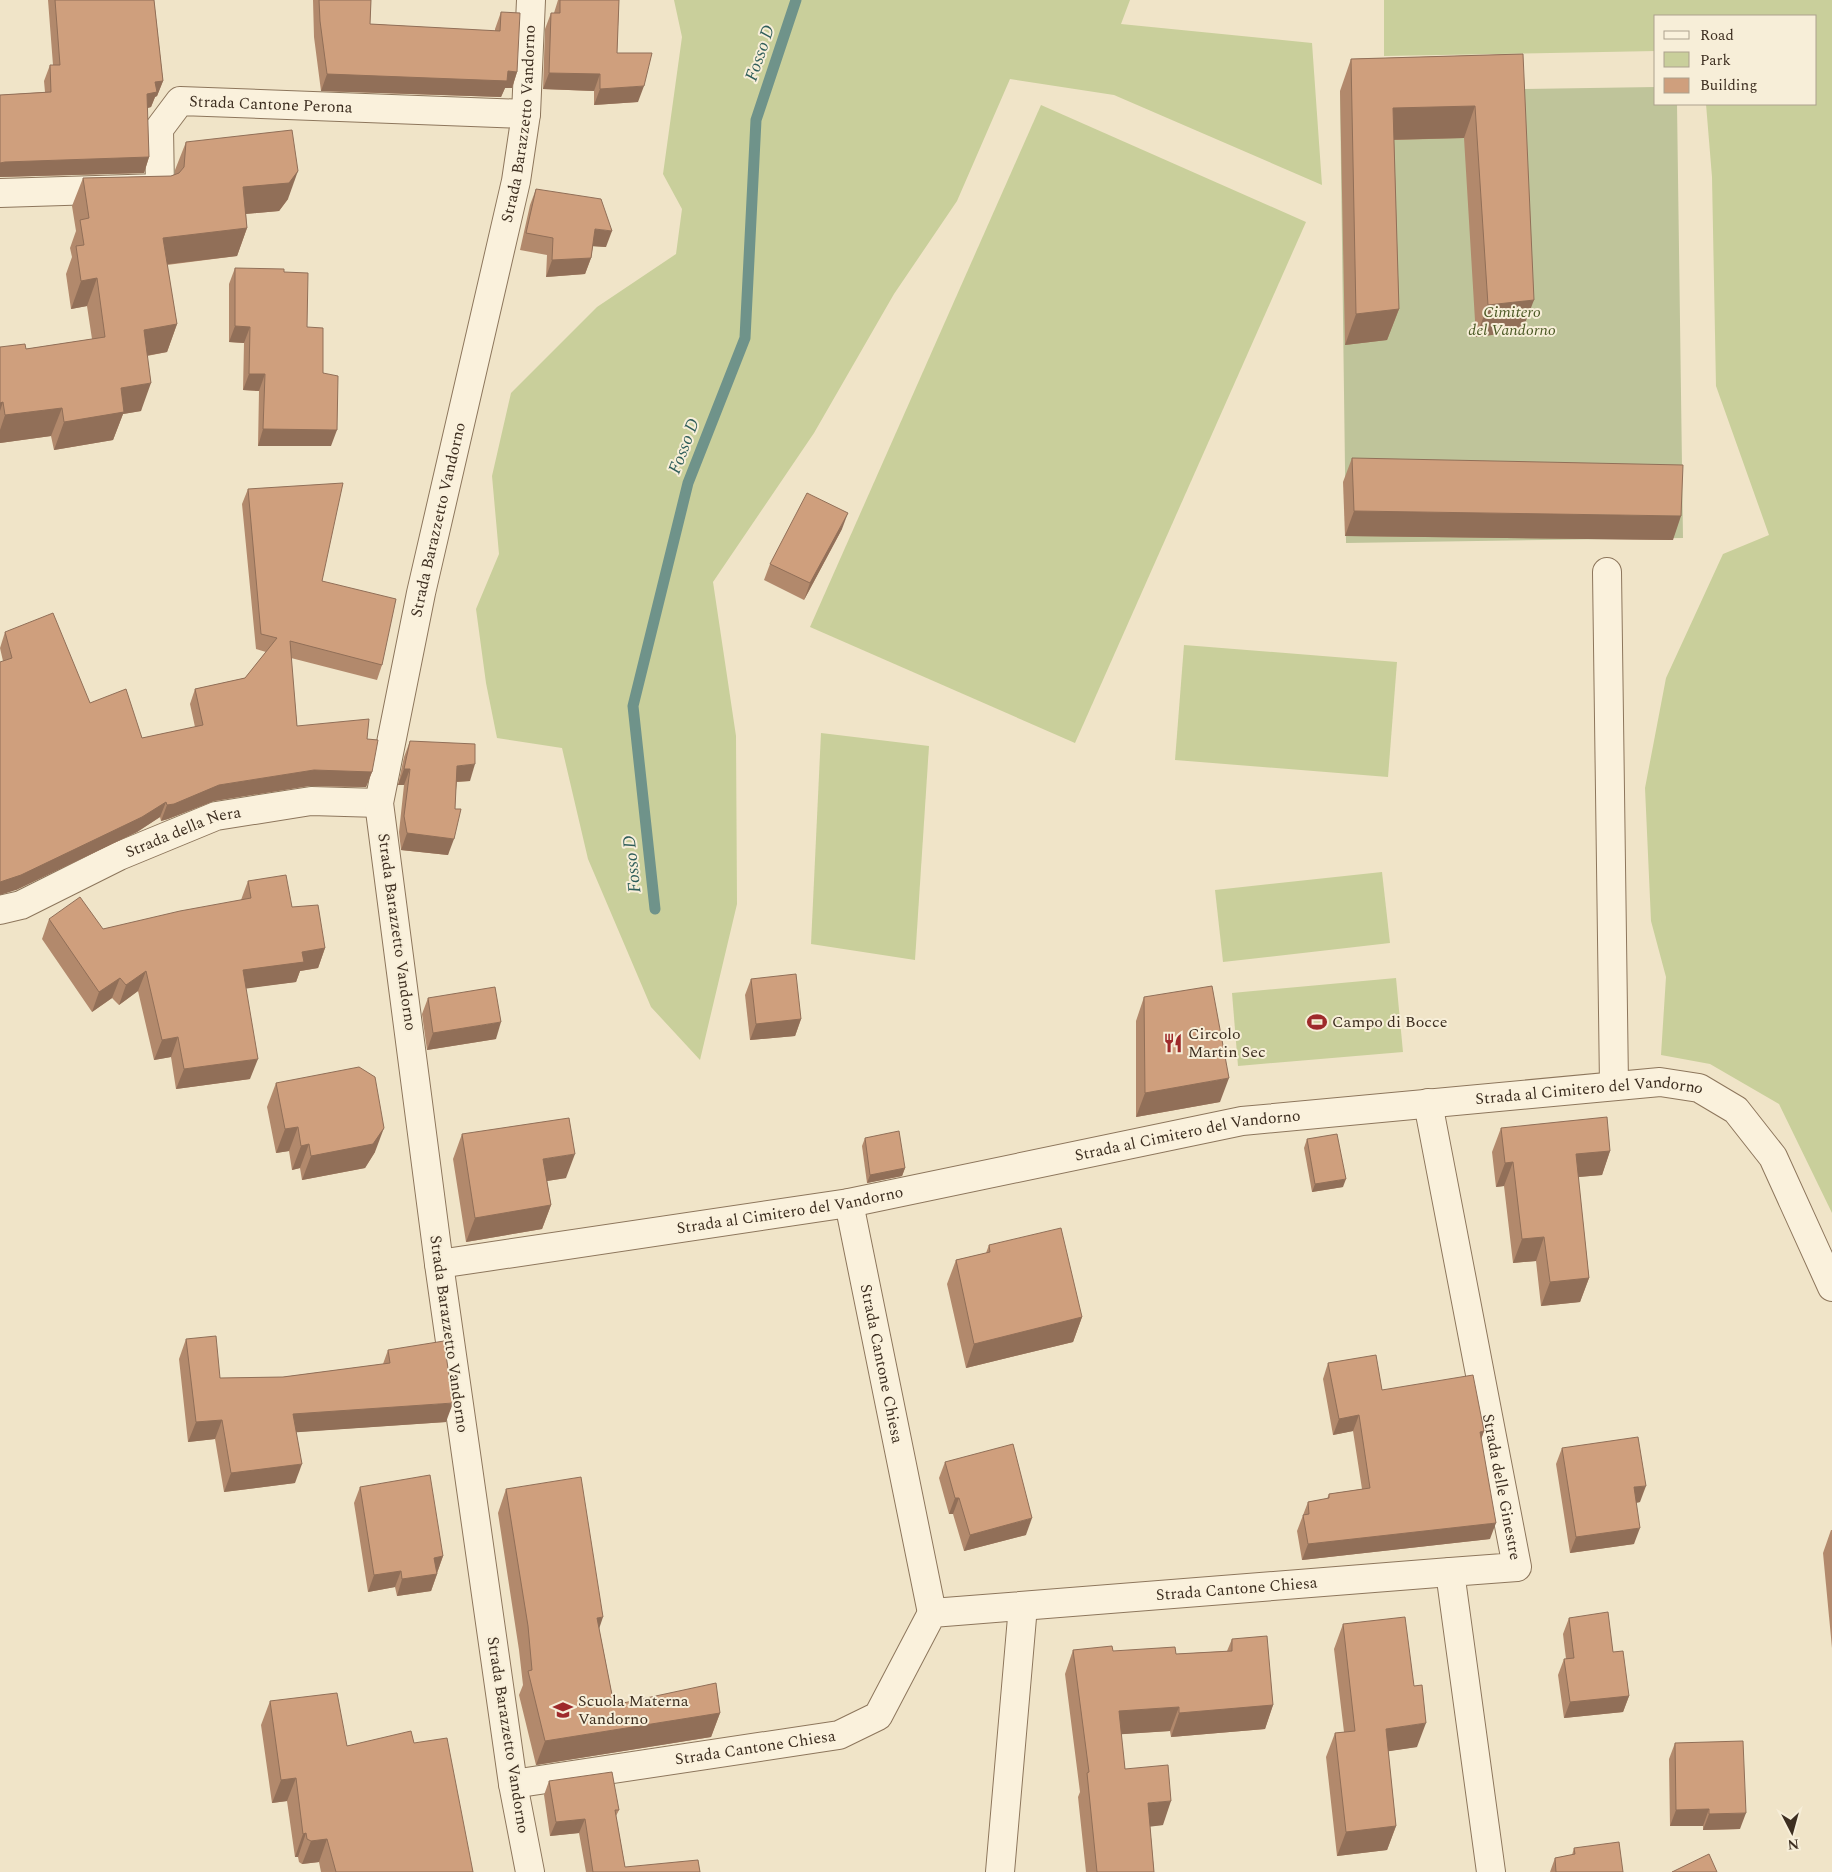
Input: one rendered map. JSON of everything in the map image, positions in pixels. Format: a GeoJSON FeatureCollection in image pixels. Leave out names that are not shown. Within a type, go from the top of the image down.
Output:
{"type":"FeatureCollection","features":[{"type":"Feature","properties":{"kind":"street","name":"Strada Barazzetto Vandorno"},"geometry":{"type":"LineString","coordinates":[[530,1872],[513,1784],[439,1264],[379,803],[421,593],[516,181],[526,114],[531,0]]}},
{"type":"Feature","properties":{"kind":"street","name":"Strada Cantone Perona"},"geometry":{"type":"LineString","coordinates":[[0,192],[160,188],[159,129],[180,101],[526,114]]}},
{"type":"Feature","properties":{"kind":"street"},"geometry":{"type":"LineString","coordinates":[[1607,572],[1614,1085]]}},
{"type":"Feature","properties":{"kind":"street","name":"Strada della Nera"},"geometry":{"type":"LineString","coordinates":[[0,910],[21,905],[119,856],[216,816],[311,802],[379,803]]}},
{"type":"Feature","properties":{"kind":"street","name":"Strada al Cimitero del Vandorno"},"geometry":{"type":"LineString","coordinates":[[439,1264],[849,1203],[1242,1121],[1660,1082],[1699,1088],[1736,1110],[1773,1157],[1832,1287]]}},
{"type":"Feature","properties":{"kind":"street","name":"Strada delle Ginestre"},"geometry":{"type":"LineString","coordinates":[[1428,1103],[1517,1567],[1450,1572]]}},
{"type":"Feature","properties":{"kind":"street","name":"Strada Cantone Chiesa"},"geometry":{"type":"LineString","coordinates":[[513,1784],[839,1735],[878,1716],[932,1613],[849,1203]]}},
{"type":"Feature","properties":{"kind":"street"},"geometry":{"type":"LineString","coordinates":[[1450,1572],[1491,1872]]}},
{"type":"Feature","properties":{"kind":"street","name":"Strada Cantone Chiesa"},"geometry":{"type":"LineString","coordinates":[[932,1613],[1450,1572]]}},
{"type":"Feature","properties":{"kind":"street"},"geometry":{"type":"LineString","coordinates":[[1000,1872],[1023,1606]]}},
{"type":"Feature","properties":{"kind":"green space"},"geometry":{"type":"Polygon","coordinates":[[[674,0],[1130,0],[1121,24],[1312,43],[1322,185],[1114,95],[1010,79],[957,201],[894,294],[814,433],[713,582],[736,736],[737,904],[700,1060],[651,1007],[588,859],[562,748],[497,738],[486,683],[476,609],[499,554],[492,476],[511,393],[597,307],[676,254],[682,209],[663,174],[682,37],[674,0]]]}},
{"type":"Feature","properties":{"kind":"green space"},"geometry":{"type":"Polygon","coordinates":[[[1384,0],[1832,0],[1832,1213],[1779,1104],[1710,1064],[1661,1055],[1666,977],[1651,921],[1645,788],[1666,678],[1723,554],[1769,535],[1716,386],[1712,177],[1706,105],[1817,105],[1817,15],[1654,15],[1654,51],[1384,56],[1384,0]]]}},
{"type":"Feature","properties":{"kind":"green space","name":"Cimitero del Vandorno"},"geometry":{"type":"Polygon","coordinates":[[[1654,87],[1654,105],[1677,105],[1683,538],[1346,543],[1340,92],[1654,87]]]}},
{"type":"Feature","properties":{"kind":"green space"},"geometry":{"type":"Polygon","coordinates":[[[1041,105],[1306,222],[1075,743],[810,627],[1041,105]]]}},
{"type":"Feature","properties":{"kind":"green space"},"geometry":{"type":"Polygon","coordinates":[[[1184,645],[1397,662],[1388,777],[1175,760],[1184,645]]]}},
{"type":"Feature","properties":{"kind":"green space"},"geometry":{"type":"Polygon","coordinates":[[[821,733],[929,746],[915,960],[811,944],[821,733]]]}},
{"type":"Feature","properties":{"kind":"green space"},"geometry":{"type":"Polygon","coordinates":[[[1382,872],[1390,943],[1223,962],[1215,890],[1382,872]]]}},
{"type":"Feature","properties":{"kind":"green space","name":"Campo di Bocce"},"geometry":{"type":"Polygon","coordinates":[[[1396,978],[1403,1052],[1238,1066],[1232,993],[1396,978]]]}},
{"type":"Feature","properties":{"kind":"building"},"geometry":{"type":"Polygon","coordinates":[[[55,0],[154,0],[163,81],[155,82],[157,92],[147,94],[149,157],[0,163],[0,95],[51,92],[50,65],[60,65],[55,0]]]}},
{"type":"Feature","properties":{"kind":"building"},"geometry":{"type":"Polygon","coordinates":[[[319,0],[371,0],[370,24],[500,31],[501,12],[520,13],[517,72],[508,71],[507,81],[327,74],[319,0]]]}},
{"type":"Feature","properties":{"kind":"building"},"geometry":{"type":"Polygon","coordinates":[[[560,0],[619,0],[617,53],[652,53],[644,86],[600,89],[600,74],[549,73],[551,13],[560,13],[560,0]]]}},
{"type":"Feature","properties":{"kind":"building"},"geometry":{"type":"Polygon","coordinates":[[[1523,54],[1534,300],[1488,305],[1475,106],[1393,108],[1399,309],[1356,314],[1351,59],[1523,54]]]}},
{"type":"Feature","properties":{"kind":"building"},"geometry":{"type":"Polygon","coordinates":[[[292,130],[298,171],[289,183],[243,187],[247,228],[163,238],[177,324],[144,330],[151,383],[121,388],[124,412],[64,422],[62,408],[5,415],[3,402],[0,403],[0,347],[25,344],[26,349],[105,337],[97,278],[81,281],[76,246],[84,245],[80,220],[89,218],[83,178],[171,176],[179,173],[184,167],[186,142],[292,130]]]}},
{"type":"Feature","properties":{"kind":"building"},"geometry":{"type":"Polygon","coordinates":[[[536,189],[601,199],[612,231],[595,229],[591,258],[552,260],[553,238],[526,233],[536,189]]]}},
{"type":"Feature","properties":{"kind":"building"},"geometry":{"type":"Polygon","coordinates":[[[235,268],[284,269],[284,272],[308,273],[307,327],[323,328],[323,373],[338,376],[337,430],[263,429],[265,374],[249,374],[250,327],[235,326],[235,268]]]}},
{"type":"Feature","properties":{"kind":"building"},"geometry":{"type":"Polygon","coordinates":[[[1352,458],[1683,465],[1681,516],[1354,511],[1352,458]]]}},
{"type":"Feature","properties":{"kind":"building"},"geometry":{"type":"Polygon","coordinates":[[[343,483],[322,581],[396,599],[382,665],[290,641],[297,726],[369,719],[367,739],[378,740],[372,772],[314,770],[219,785],[174,804],[167,805],[166,802],[142,817],[21,875],[0,882],[0,662],[12,658],[5,632],[53,613],[90,703],[126,689],[142,738],[203,725],[195,689],[245,678],[277,638],[261,634],[248,489],[343,483]]]}},
{"type":"Feature","properties":{"kind":"building"},"geometry":{"type":"Polygon","coordinates":[[[807,493],[848,513],[810,583],[770,564],[807,493]]]}},
{"type":"Feature","properties":{"kind":"building"},"geometry":{"type":"Polygon","coordinates":[[[410,741],[475,744],[475,764],[457,766],[455,809],[461,809],[454,839],[407,833],[404,816],[410,769],[404,769],[410,741]]]}},
{"type":"Feature","properties":{"kind":"building"},"geometry":{"type":"Polygon","coordinates":[[[286,875],[292,907],[318,905],[325,948],[302,952],[304,962],[243,970],[258,1059],[184,1069],[178,1037],[162,1040],[146,971],[126,985],[120,978],[99,992],[49,919],[80,897],[103,929],[180,911],[251,898],[248,881],[286,875]]]}},
{"type":"Feature","properties":{"kind":"building"},"geometry":{"type":"Polygon","coordinates":[[[796,974],[801,1019],[756,1024],[751,979],[796,974]]]}},
{"type":"Feature","properties":{"kind":"building","name":"Circolo Martin Sec"},"geometry":{"type":"Polygon","coordinates":[[[1212,986],[1229,1078],[1145,1093],[1144,997],[1212,986]]]}},
{"type":"Feature","properties":{"kind":"building"},"geometry":{"type":"Polygon","coordinates":[[[495,987],[501,1022],[433,1033],[428,998],[495,987]]]}},
{"type":"Feature","properties":{"kind":"building"},"geometry":{"type":"Polygon","coordinates":[[[359,1067],[375,1077],[384,1128],[373,1144],[311,1156],[309,1144],[301,1146],[298,1127],[285,1129],[276,1083],[359,1067]]]}},
{"type":"Feature","properties":{"kind":"building"},"geometry":{"type":"Polygon","coordinates":[[[1607,1117],[1610,1151],[1576,1154],[1589,1278],[1550,1282],[1544,1237],[1522,1239],[1513,1162],[1505,1163],[1501,1128],[1607,1117]]]}},
{"type":"Feature","properties":{"kind":"building"},"geometry":{"type":"Polygon","coordinates":[[[569,1118],[575,1154],[543,1159],[551,1205],[475,1218],[462,1134],[569,1118]]]}},
{"type":"Feature","properties":{"kind":"building"},"geometry":{"type":"Polygon","coordinates":[[[899,1131],[905,1168],[870,1175],[865,1138],[899,1131]]]}},
{"type":"Feature","properties":{"kind":"building"},"geometry":{"type":"Polygon","coordinates":[[[1337,1134],[1346,1179],[1315,1184],[1307,1139],[1337,1134]]]}},
{"type":"Feature","properties":{"kind":"building"},"geometry":{"type":"Polygon","coordinates":[[[1061,1228],[1082,1317],[974,1344],[956,1260],[990,1252],[989,1245],[1061,1228]]]}},
{"type":"Feature","properties":{"kind":"building"},"geometry":{"type":"Polygon","coordinates":[[[216,1336],[220,1378],[283,1377],[390,1363],[388,1350],[444,1341],[453,1403],[293,1414],[302,1464],[231,1473],[222,1420],[196,1422],[186,1339],[216,1336]]]}},
{"type":"Feature","properties":{"kind":"building"},"geometry":{"type":"Polygon","coordinates":[[[1376,1355],[1382,1390],[1473,1375],[1484,1431],[1480,1432],[1496,1523],[1308,1544],[1303,1515],[1309,1514],[1308,1502],[1329,1498],[1329,1494],[1370,1488],[1359,1415],[1339,1419],[1328,1363],[1376,1355]]]}},
{"type":"Feature","properties":{"kind":"building"},"geometry":{"type":"Polygon","coordinates":[[[1638,1437],[1646,1486],[1634,1487],[1640,1528],[1576,1537],[1562,1448],[1638,1437]]]}},
{"type":"Feature","properties":{"kind":"building"},"geometry":{"type":"Polygon","coordinates":[[[1013,1444],[1032,1518],[970,1535],[959,1498],[955,1498],[945,1462],[1013,1444]]]}},
{"type":"Feature","properties":{"kind":"building"},"geometry":{"type":"Polygon","coordinates":[[[430,1475],[443,1556],[434,1558],[437,1574],[402,1579],[401,1571],[374,1575],[360,1487],[430,1475]]]}},
{"type":"Feature","properties":{"kind":"building"},"geometry":{"type":"Polygon","coordinates":[[[581,1477],[603,1617],[597,1618],[614,1705],[716,1683],[720,1713],[545,1741],[528,1671],[532,1670],[528,1626],[506,1489],[581,1477]]]}},
{"type":"Feature","properties":{"kind":"building"},"geometry":{"type":"Polygon","coordinates":[[[1608,1612],[1613,1652],[1623,1651],[1629,1696],[1570,1702],[1564,1659],[1574,1658],[1569,1618],[1608,1612]]]}},
{"type":"Feature","properties":{"kind":"building"},"geometry":{"type":"Polygon","coordinates":[[[1405,1617],[1414,1686],[1422,1685],[1426,1723],[1386,1729],[1396,1826],[1346,1832],[1335,1733],[1355,1731],[1343,1624],[1405,1617]]]}},
{"type":"Feature","properties":{"kind":"building"},"geometry":{"type":"Polygon","coordinates":[[[1267,1636],[1273,1705],[1179,1713],[1179,1707],[1119,1711],[1125,1769],[1168,1765],[1171,1801],[1148,1803],[1154,1872],[1097,1872],[1087,1773],[1089,1772],[1073,1650],[1112,1646],[1113,1651],[1175,1647],[1176,1654],[1232,1651],[1232,1639],[1267,1636]]]}},
{"type":"Feature","properties":{"kind":"building"},"geometry":{"type":"Polygon","coordinates":[[[337,1693],[347,1746],[411,1731],[414,1743],[447,1738],[473,1872],[336,1872],[327,1839],[311,1841],[307,1839],[306,1833],[303,1834],[296,1778],[281,1780],[270,1701],[337,1693]]]}},
{"type":"Feature","properties":{"kind":"building"},"geometry":{"type":"Polygon","coordinates":[[[1743,1741],[1746,1813],[1709,1814],[1709,1809],[1676,1810],[1675,1743],[1743,1741]]]}},
{"type":"Feature","properties":{"kind":"building"},"geometry":{"type":"Polygon","coordinates":[[[612,1772],[619,1810],[615,1810],[625,1867],[698,1860],[700,1872],[593,1872],[585,1819],[556,1822],[549,1781],[612,1772]]]}},
{"type":"Feature","properties":{"kind":"building"},"geometry":{"type":"Polygon","coordinates":[[[1619,1842],[1623,1872],[1556,1872],[1555,1858],[1575,1854],[1574,1848],[1619,1842]]]}},
{"type":"Feature","properties":{"kind":"building"},"geometry":{"type":"Polygon","coordinates":[[[1709,1854],[1717,1872],[1672,1872],[1709,1854]]]}},
{"type":"Feature","properties":{"kind":"waterway","name":"Fosso D"},"geometry":{"type":"LineString","coordinates":[[655,909],[633,706],[688,483],[745,338],[756,120],[796,0]]}},
{"type":"Feature","properties":{"kind":"place","name":"Campo di Bocce"},"geometry":{"type":"Point","coordinates":[1317,1022]}},
{"type":"Feature","properties":{"kind":"place","name":"Circolo Martin Sec"},"geometry":{"type":"Point","coordinates":[1173,1043]}},
{"type":"Feature","properties":{"kind":"place","name":"Scuola Materna Vandorno"},"geometry":{"type":"Point","coordinates":[563,1710]}}]}
